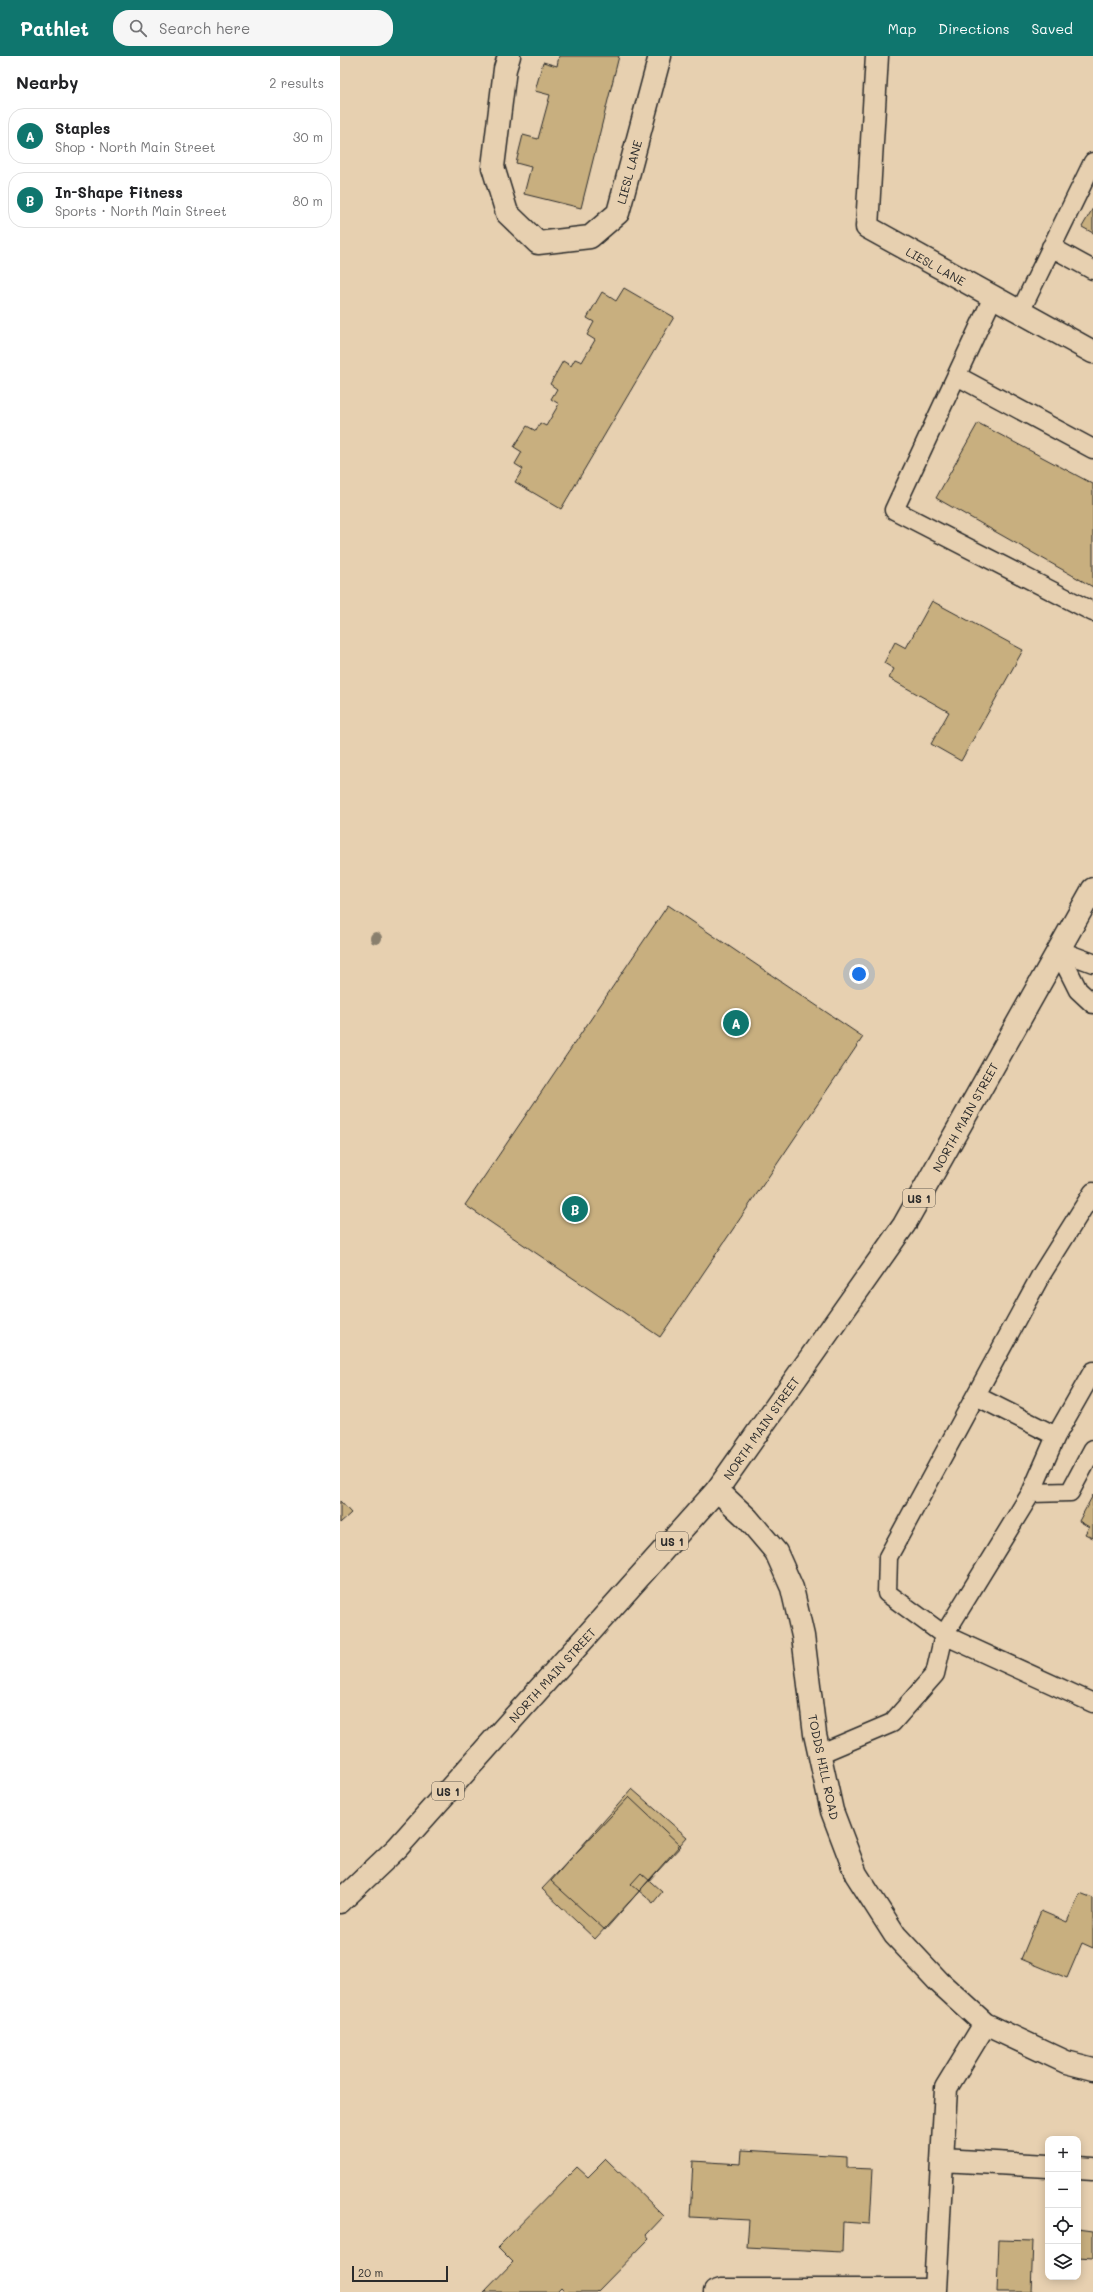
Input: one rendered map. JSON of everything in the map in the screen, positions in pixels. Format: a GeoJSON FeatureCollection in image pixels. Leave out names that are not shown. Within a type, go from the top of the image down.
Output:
{"type":"FeatureCollection","features":[{"type":"Feature","properties":{"kind":"street","name":"LIESL LANE"},"geometry":{"type":"LineString","coordinates":[[509,56],[505,69],[492,167],[507,213],[538,243],[590,237],[618,213],[660,56]]}},
{"type":"Feature","properties":{"kind":"street","name":"LIESL LANE"},"geometry":{"type":"LineString","coordinates":[[877,56],[867,227],[1093,352]]}},
{"type":"Feature","properties":{"kind":"street","name":"NORTH MAIN STREET"},"geometry":{"type":"LineString","coordinates":[[340,1902],[397,1848],[717,1490],[904,1226],[1093,889]]}},
{"type":"Feature","properties":{"kind":"street","name":"TODDS HILL ROAD"},"geometry":{"type":"LineString","coordinates":[[717,1490],[748,1518],[776,1552],[792,1588],[803,1636],[815,1734],[832,1811],[860,1880],[895,1935],[939,1982],[985,2024],[1066,2062],[1093,2069]]}},
{"type":"Feature","properties":{"kind":"street"},"geometry":{"type":"LineString","coordinates":[[715,2292],[720,2290],[935,2291],[946,2088],[985,2024]]}},
{"type":"Feature","properties":{"kind":"street"},"geometry":{"type":"LineString","coordinates":[[942,2160],[1045,2166]]}},
{"type":"Feature","properties":{"kind":"street"},"geometry":{"type":"LineString","coordinates":[[1081,2168],[1093,2169]]}},
{"type":"Feature","properties":{"kind":"lane"},"geometry":{"type":"LineString","coordinates":[[1020,312],[1093,162]]}},
{"type":"Feature","properties":{"kind":"lane"},"geometry":{"type":"LineString","coordinates":[[1051,247],[1093,270]]}},
{"type":"Feature","properties":{"kind":"lane"},"geometry":{"type":"LineString","coordinates":[[993,297],[894,510],[1093,612]]}},
{"type":"Feature","properties":{"kind":"lane"},"geometry":{"type":"LineString","coordinates":[[956,376],[1093,448]]}},
{"type":"Feature","properties":{"kind":"lane"},"geometry":{"type":"LineString","coordinates":[[1058,950],[1093,963]]}},
{"type":"Feature","properties":{"kind":"lane"},"geometry":{"type":"LineString","coordinates":[[1058,950],[1078,990],[1093,1004]]}},
{"type":"Feature","properties":{"kind":"lane"},"geometry":{"type":"LineString","coordinates":[[1093,1192],[1041,1275],[888,1557],[887,1594],[944,1635],[1093,1703]]}},
{"type":"Feature","properties":{"kind":"lane"},"geometry":{"type":"LineString","coordinates":[[819,1754],[892,1723],[935,1674],[944,1635],[1031,1493],[1056,1436],[1093,1371]]}},
{"type":"Feature","properties":{"kind":"lane"},"geometry":{"type":"LineString","coordinates":[[976,1396],[1056,1436]]}},
{"type":"Feature","properties":{"kind":"lane"},"geometry":{"type":"LineString","coordinates":[[1031,1493],[1070,1492],[1093,1450]]}},
{"type":"Feature","properties":{"kind":"building"},"geometry":{"type":"Polygon","coordinates":[[[559,56],[619,56],[581,208],[524,194],[531,167],[516,163],[523,135],[538,139],[550,95],[535,91],[543,62],[557,66],[559,56]]]}},
{"type":"Feature","properties":{"kind":"building"},"geometry":{"type":"Polygon","coordinates":[[[1093,208],[1093,233],[1082,227],[1093,208]]]}},
{"type":"Feature","properties":{"kind":"building"},"geometry":{"type":"Polygon","coordinates":[[[624,288],[674,317],[561,509],[515,482],[523,469],[515,464],[522,452],[514,447],[527,426],[536,431],[540,423],[546,426],[559,404],[551,399],[557,389],[550,384],[563,361],[571,366],[575,359],[582,362],[595,340],[587,335],[594,322],[587,318],[602,292],[616,301],[624,288]]]}},
{"type":"Feature","properties":{"kind":"building"},"geometry":{"type":"Polygon","coordinates":[[[978,423],[1093,484],[1093,587],[936,498],[978,423]]]}},
{"type":"Feature","properties":{"kind":"building"},"geometry":{"type":"Polygon","coordinates":[[[932,601],[1023,650],[961,761],[931,744],[949,712],[889,678],[894,669],[884,663],[895,642],[906,648],[932,601]]]}},
{"type":"Feature","properties":{"kind":"building"},"geometry":{"type":"Polygon","coordinates":[[[668,905],[863,1037],[660,1337],[465,1205],[668,905]]]}},
{"type":"Feature","properties":{"kind":"building"},"geometry":{"type":"Polygon","coordinates":[[[1093,1495],[1093,1538],[1085,1534],[1089,1527],[1079,1521],[1093,1495]]]}},
{"type":"Feature","properties":{"kind":"building"},"geometry":{"type":"Polygon","coordinates":[[[340,1501],[351,1513],[340,1523],[340,1501]]]}},
{"type":"Feature","properties":{"kind":"building"},"geometry":{"type":"Polygon","coordinates":[[[632,1789],[687,1837],[605,1930],[551,1881],[632,1789]]]}},
{"type":"Feature","properties":{"kind":"building"},"geometry":{"type":"Polygon","coordinates":[[[629,1797],[681,1846],[595,1939],[542,1889],[629,1797]]]}},
{"type":"Feature","properties":{"kind":"building"},"geometry":{"type":"Polygon","coordinates":[[[641,1873],[662,1892],[653,1903],[631,1884],[641,1873]]]}},
{"type":"Feature","properties":{"kind":"building"},"geometry":{"type":"Polygon","coordinates":[[[1080,1893],[1093,1898],[1093,1948],[1082,1943],[1067,1978],[1021,1959],[1041,1911],[1067,1922],[1080,1893]]]}},
{"type":"Feature","properties":{"kind":"building"},"geometry":{"type":"Polygon","coordinates":[[[742,2150],[847,2156],[847,2168],[873,2169],[870,2224],[843,2222],[842,2252],[747,2247],[749,2220],[690,2217],[693,2161],[741,2164],[742,2150]]]}},
{"type":"Feature","properties":{"kind":"building"},"geometry":{"type":"Polygon","coordinates":[[[606,2159],[664,2216],[646,2235],[649,2239],[597,2292],[565,2292],[561,2288],[557,2292],[484,2292],[513,2262],[498,2247],[577,2167],[588,2177],[606,2159]]]}},
{"type":"Feature","properties":{"kind":"building"},"geometry":{"type":"Polygon","coordinates":[[[1081,2229],[1093,2231],[1093,2258],[1081,2257],[1081,2229]]]}},
{"type":"Feature","properties":{"kind":"building"},"geometry":{"type":"Polygon","coordinates":[[[999,2240],[1033,2241],[1031,2292],[997,2292],[999,2240]]]}},
{"type":"Feature","properties":{"kind":"place","name":"Staples"},"geometry":{"type":"Point","coordinates":[736,1023]}},
{"type":"Feature","properties":{"kind":"place","name":"In-Shape Fitness"},"geometry":{"type":"Point","coordinates":[575,1209]}}]}
